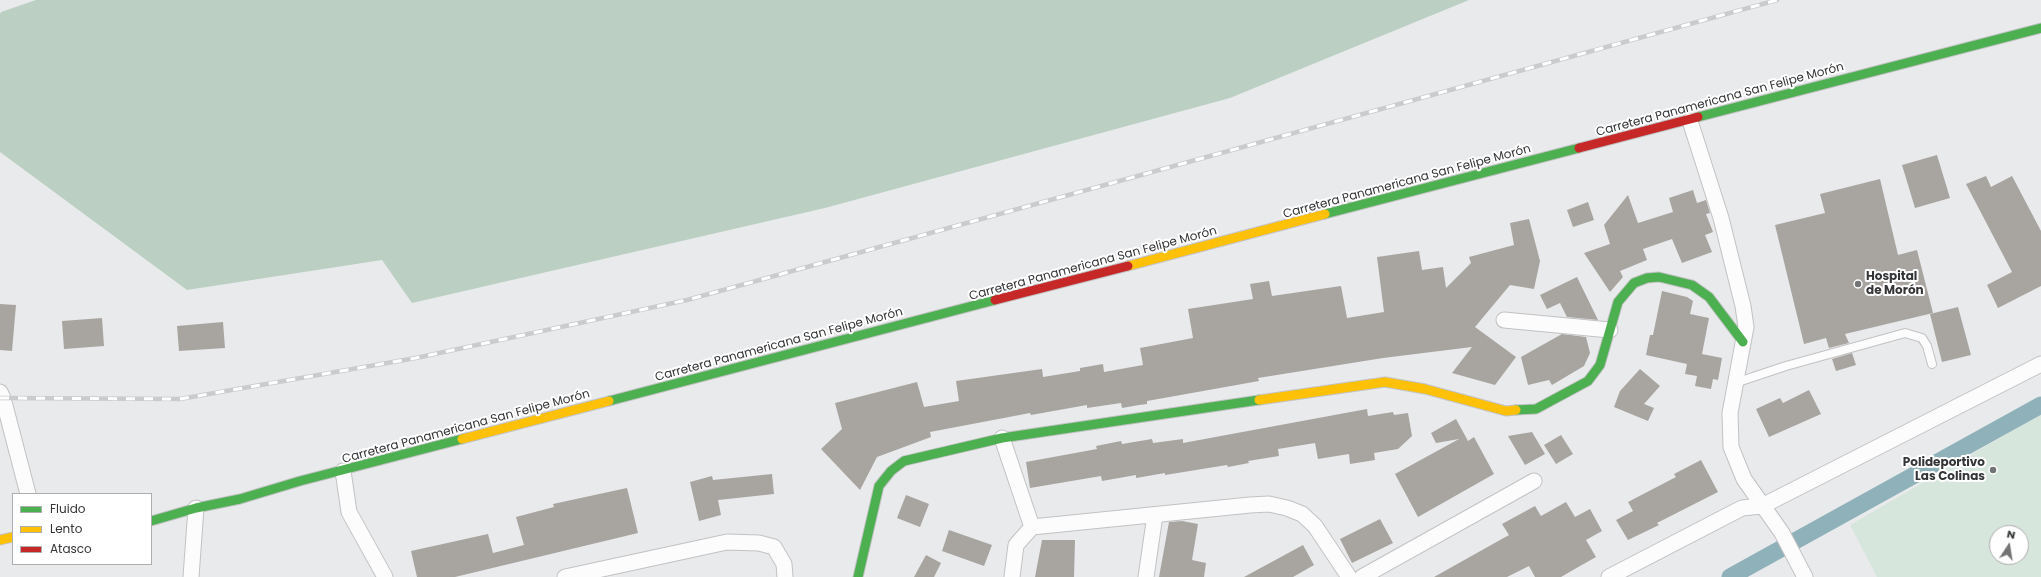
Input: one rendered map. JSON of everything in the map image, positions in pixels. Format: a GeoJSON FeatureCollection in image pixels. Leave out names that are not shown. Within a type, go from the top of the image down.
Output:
{"type":"FeatureCollection","features":[{"type":"Feature","properties":{"kind":"main road","name":"Carretera Panamericana San Felipe Morón"},"geometry":{"type":"LineString","coordinates":[[152,521],[196,508],[240,499],[300,481],[1690,121],[2041,28]]}},
{"type":"Feature","properties":{"kind":"main road"},"geometry":{"type":"LineString","coordinates":[[858,577],[879,486],[891,472],[904,461],[1002,438],[1385,382],[1425,389],[1506,411],[1536,409],[1588,381],[1594,374],[1600,365],[1618,302],[1634,284],[1647,278],[1659,277],[1692,286],[1709,296],[1743,342]]}},
{"type":"Feature","properties":{"kind":"main road"},"geometry":{"type":"LineString","coordinates":[[0,540],[12,538]]}},
{"type":"Feature","properties":{"kind":"street"},"geometry":{"type":"LineString","coordinates":[[1690,121],[1721,218],[1743,306],[1746,327],[1730,413],[1731,447],[1744,479],[1782,534],[1805,577]]}},
{"type":"Feature","properties":{"kind":"street"},"geometry":{"type":"LineString","coordinates":[[1504,320],[1610,330]]}},
{"type":"Feature","properties":{"kind":"street"},"geometry":{"type":"LineString","coordinates":[[1609,577],[1742,508],[1762,506],[2041,364]]}},
{"type":"Feature","properties":{"kind":"street"},"geometry":{"type":"LineString","coordinates":[[0,392],[3,398],[28,493]]}},
{"type":"Feature","properties":{"kind":"street"},"geometry":{"type":"LineString","coordinates":[[1002,438],[1032,527]]}},
{"type":"Feature","properties":{"kind":"street"},"geometry":{"type":"LineString","coordinates":[[343,471],[349,512],[385,577]]}},
{"type":"Feature","properties":{"kind":"street"},"geometry":{"type":"LineString","coordinates":[[1362,577],[1534,481]]}},
{"type":"Feature","properties":{"kind":"street"},"geometry":{"type":"LineString","coordinates":[[1012,577],[1016,545],[1032,527],[1269,504],[1287,508],[1302,514],[1315,526],[1350,577]]}},
{"type":"Feature","properties":{"kind":"street"},"geometry":{"type":"LineString","coordinates":[[191,577],[196,508]]}},
{"type":"Feature","properties":{"kind":"street"},"geometry":{"type":"LineString","coordinates":[[1146,577],[1154,516]]}},
{"type":"Feature","properties":{"kind":"street"},"geometry":{"type":"LineString","coordinates":[[566,577],[727,542],[759,542],[774,547],[784,564],[785,577]]}},
{"type":"Feature","properties":{"kind":"lane"},"geometry":{"type":"LineString","coordinates":[[1735,383],[1786,366],[1905,333],[1922,338],[1927,346],[1932,364]]}},
{"type":"Feature","properties":{"kind":"shaded area","name":"Polideportivo Las Colinas"},"geometry":{"type":"Polygon","coordinates":[[[2041,414],[2041,577],[1877,577],[1850,525],[2041,414]]]}},
{"type":"Feature","properties":{"kind":"green space"},"geometry":{"type":"Polygon","coordinates":[[[36,0],[1469,0],[1230,98],[825,208],[412,303],[382,260],[187,290],[0,152],[0,14],[1,12],[36,0]]]}},
{"type":"Feature","properties":{"kind":"building"},"geometry":{"type":"Polygon","coordinates":[[[1937,155],[1950,198],[1915,208],[1902,165],[1937,155]]]}},
{"type":"Feature","properties":{"kind":"building"},"geometry":{"type":"Polygon","coordinates":[[[1986,176],[1991,187],[2012,176],[2041,231],[2041,286],[1998,308],[1987,285],[2012,272],[1966,184],[1986,176]]]}},
{"type":"Feature","properties":{"kind":"building","name":"Hospital de Morón"},"geometry":{"type":"Polygon","coordinates":[[[1880,179],[1898,255],[1917,250],[1933,313],[1845,334],[1849,343],[1829,348],[1826,338],[1804,344],[1775,225],[1825,213],[1820,194],[1880,179]]]}},
{"type":"Feature","properties":{"kind":"building"},"geometry":{"type":"Polygon","coordinates":[[[1693,190],[1697,203],[1706,200],[1710,213],[1706,214],[1713,232],[1705,235],[1712,252],[1682,263],[1672,239],[1643,249],[1647,260],[1620,271],[1623,277],[1610,292],[1584,253],[1610,244],[1604,225],[1628,195],[1638,223],[1673,212],[1669,198],[1693,190]]]}},
{"type":"Feature","properties":{"kind":"building"},"geometry":{"type":"Polygon","coordinates":[[[1588,202],[1594,220],[1573,227],[1567,210],[1588,202]]]}},
{"type":"Feature","properties":{"kind":"building"},"geometry":{"type":"Polygon","coordinates":[[[1529,219],[1540,261],[1534,289],[1510,285],[1475,327],[1516,357],[1495,385],[1452,373],[1472,347],[1383,358],[1258,378],[1259,381],[1147,401],[1147,404],[1122,408],[1121,403],[1087,408],[1087,405],[1031,415],[1030,413],[930,432],[931,437],[877,457],[860,490],[821,449],[842,429],[835,403],[917,382],[924,407],[959,401],[956,381],[1042,369],[1043,377],[1080,371],[1080,368],[1103,364],[1104,372],[1143,365],[1140,348],[1193,338],[1188,309],[1253,299],[1250,284],[1269,281],[1272,296],[1341,286],[1347,318],[1384,312],[1377,257],[1419,251],[1422,270],[1443,267],[1446,288],[1471,263],[1469,257],[1514,245],[1510,223],[1529,219]]]}},
{"type":"Feature","properties":{"kind":"building"},"geometry":{"type":"Polygon","coordinates":[[[1577,277],[1598,320],[1567,317],[1560,303],[1547,309],[1540,295],[1577,277]]]}},
{"type":"Feature","properties":{"kind":"building"},"geometry":{"type":"Polygon","coordinates":[[[1662,291],[1687,297],[1693,301],[1690,314],[1709,318],[1702,354],[1722,358],[1718,380],[1713,379],[1711,389],[1695,386],[1697,376],[1685,374],[1687,364],[1646,355],[1650,335],[1653,335],[1662,291]]]}},
{"type":"Feature","properties":{"kind":"building"},"geometry":{"type":"Polygon","coordinates":[[[0,304],[16,305],[12,351],[0,350],[0,304]]]}},
{"type":"Feature","properties":{"kind":"building"},"geometry":{"type":"Polygon","coordinates":[[[1958,307],[1971,355],[1942,362],[1930,314],[1958,307]]]}},
{"type":"Feature","properties":{"kind":"building"},"geometry":{"type":"Polygon","coordinates":[[[102,318],[104,346],[64,349],[62,321],[102,318]]]}},
{"type":"Feature","properties":{"kind":"building"},"geometry":{"type":"Polygon","coordinates":[[[223,322],[225,348],[179,351],[177,326],[223,322]]]}},
{"type":"Feature","properties":{"kind":"building"},"geometry":{"type":"Polygon","coordinates":[[[1562,334],[1586,337],[1590,353],[1584,366],[1552,385],[1549,380],[1528,385],[1521,357],[1562,334]]]}},
{"type":"Feature","properties":{"kind":"building"},"geometry":{"type":"Polygon","coordinates":[[[1852,353],[1856,365],[1836,371],[1832,359],[1852,353]]]}},
{"type":"Feature","properties":{"kind":"building"},"geometry":{"type":"Polygon","coordinates":[[[1640,369],[1660,386],[1644,404],[1654,408],[1648,421],[1614,407],[1620,391],[1640,369]]]}},
{"type":"Feature","properties":{"kind":"building"},"geometry":{"type":"Polygon","coordinates":[[[1809,390],[1821,414],[1769,437],[1756,409],[1780,398],[1783,403],[1809,390]]]}},
{"type":"Feature","properties":{"kind":"building"},"geometry":{"type":"Polygon","coordinates":[[[1367,409],[1368,416],[1393,412],[1394,415],[1408,413],[1412,436],[1398,449],[1374,453],[1375,460],[1350,464],[1349,454],[1318,459],[1315,443],[1278,449],[1279,456],[1248,461],[1249,463],[1228,467],[1227,465],[1136,478],[1136,475],[1102,481],[1101,476],[1030,488],[1026,462],[1097,449],[1096,446],[1121,441],[1122,444],[1152,439],[1153,443],[1183,439],[1183,443],[1367,409]]]}},
{"type":"Feature","properties":{"kind":"building"},"geometry":{"type":"Polygon","coordinates":[[[1456,419],[1468,441],[1474,437],[1494,474],[1418,517],[1395,474],[1459,439],[1436,443],[1431,433],[1456,419]]]}},
{"type":"Feature","properties":{"kind":"building"},"geometry":{"type":"Polygon","coordinates":[[[1532,432],[1545,454],[1525,465],[1508,436],[1532,432]]]}},
{"type":"Feature","properties":{"kind":"building"},"geometry":{"type":"Polygon","coordinates":[[[1561,435],[1573,454],[1556,464],[1544,445],[1561,435]]]}},
{"type":"Feature","properties":{"kind":"building"},"geometry":{"type":"Polygon","coordinates":[[[1701,460],[1718,492],[1657,523],[1659,525],[1628,540],[1616,520],[1633,511],[1628,502],[1676,477],[1674,474],[1701,460]]]}},
{"type":"Feature","properties":{"kind":"building"},"geometry":{"type":"Polygon","coordinates":[[[772,474],[774,494],[718,500],[721,515],[699,521],[690,482],[712,476],[713,480],[772,474]]]}},
{"type":"Feature","properties":{"kind":"building"},"geometry":{"type":"Polygon","coordinates":[[[627,488],[638,533],[455,577],[417,577],[411,551],[488,534],[493,553],[524,545],[516,517],[554,507],[553,504],[627,488]]]}},
{"type":"Feature","properties":{"kind":"building"},"geometry":{"type":"Polygon","coordinates":[[[906,495],[929,504],[920,527],[897,518],[906,495]]]}},
{"type":"Feature","properties":{"kind":"building"},"geometry":{"type":"Polygon","coordinates":[[[1566,502],[1575,517],[1590,509],[1602,531],[1586,540],[1596,557],[1561,577],[1535,577],[1529,566],[1507,577],[1434,577],[1509,535],[1502,524],[1535,506],[1541,516],[1566,502]]]}},
{"type":"Feature","properties":{"kind":"building"},"geometry":{"type":"Polygon","coordinates":[[[1380,519],[1393,543],[1352,563],[1340,539],[1380,519]]]}},
{"type":"Feature","properties":{"kind":"building"},"geometry":{"type":"Polygon","coordinates":[[[1182,521],[1198,524],[1192,560],[1206,563],[1204,577],[1159,577],[1169,522],[1182,521]]]}},
{"type":"Feature","properties":{"kind":"building"},"geometry":{"type":"Polygon","coordinates":[[[949,530],[992,545],[984,566],[942,551],[949,530]]]}},
{"type":"Feature","properties":{"kind":"building"},"geometry":{"type":"Polygon","coordinates":[[[1042,540],[1075,540],[1074,577],[1035,577],[1042,540]]]}},
{"type":"Feature","properties":{"kind":"building"},"geometry":{"type":"Polygon","coordinates":[[[1303,545],[1314,565],[1293,577],[1244,577],[1303,545]]]}},
{"type":"Feature","properties":{"kind":"building"},"geometry":{"type":"Polygon","coordinates":[[[926,555],[941,563],[934,577],[914,577],[926,555]]]}},
{"type":"Feature","properties":{"kind":"waterway"},"geometry":{"type":"LineString","coordinates":[[1730,577],[2041,405]]}},
{"type":"Feature","properties":{"kind":"railway"},"geometry":{"type":"LineString","coordinates":[[0,398],[180,399],[416,358],[687,300],[1777,0]]}},
{"type":"Feature","properties":{"kind":"traffic: fast"},"geometry":{"type":"LineString","coordinates":[[1698,117],[2041,28]]}},
{"type":"Feature","properties":{"kind":"traffic: fast"},"geometry":{"type":"LineString","coordinates":[[1325,214],[1579,148]]}},
{"type":"Feature","properties":{"kind":"traffic: fast"},"geometry":{"type":"LineString","coordinates":[[1516,410],[1536,409],[1588,381],[1600,365],[1618,302],[1634,283],[1647,278],[1659,277],[1692,285],[1709,297],[1743,342]]}},
{"type":"Feature","properties":{"kind":"traffic: fast"},"geometry":{"type":"LineString","coordinates":[[609,401],[995,300]]}},
{"type":"Feature","properties":{"kind":"traffic: fast"},"geometry":{"type":"LineString","coordinates":[[858,577],[879,486],[891,471],[904,461],[1002,438],[1259,400]]}},
{"type":"Feature","properties":{"kind":"traffic: fast"},"geometry":{"type":"LineString","coordinates":[[152,521],[196,508],[240,499],[300,481],[462,439]]}},
{"type":"Feature","properties":{"kind":"traffic: slow"},"geometry":{"type":"LineString","coordinates":[[1128,266],[1325,214]]}},
{"type":"Feature","properties":{"kind":"traffic: slow"},"geometry":{"type":"LineString","coordinates":[[1259,400],[1385,382],[1425,389],[1506,411],[1516,410]]}},
{"type":"Feature","properties":{"kind":"traffic: slow"},"geometry":{"type":"LineString","coordinates":[[462,439],[609,401]]}},
{"type":"Feature","properties":{"kind":"traffic: slow"},"geometry":{"type":"LineString","coordinates":[[0,540],[12,537]]}},
{"type":"Feature","properties":{"kind":"traffic: jam"},"geometry":{"type":"LineString","coordinates":[[1579,148],[1698,117]]}},
{"type":"Feature","properties":{"kind":"traffic: jam"},"geometry":{"type":"LineString","coordinates":[[995,300],[1128,266]]}},
{"type":"Feature","properties":{"kind":"place","name":"Hospital de Morón"},"geometry":{"type":"Point","coordinates":[1858,284]}},
{"type":"Feature","properties":{"kind":"place","name":"Polideportivo Las Colinas"},"geometry":{"type":"Point","coordinates":[1993,470]}}]}
